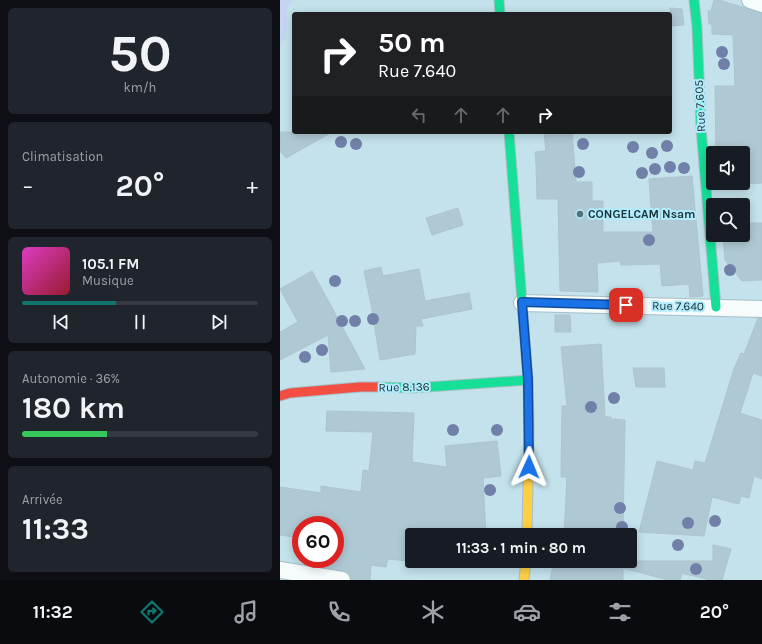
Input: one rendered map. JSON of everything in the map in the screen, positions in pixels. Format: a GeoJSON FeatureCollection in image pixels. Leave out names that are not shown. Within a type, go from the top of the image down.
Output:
{"type":"FeatureCollection","features":[{"type":"Feature","properties":{"kind":"street"},"geometry":{"type":"LineString","coordinates":[[499,0],[500,12]]}},
{"type":"Feature","properties":{"kind":"street","name":"Rue 7.605"},"geometry":{"type":"LineString","coordinates":[[694,0],[697,27],[701,128],[716,307]]}},
{"type":"Feature","properties":{"kind":"street"},"geometry":{"type":"LineString","coordinates":[[750,0],[762,4]]}},
{"type":"Feature","properties":{"kind":"street"},"geometry":{"type":"LineString","coordinates":[[509,134],[528,380],[528,528]]}},
{"type":"Feature","properties":{"kind":"street","name":"Rue 7.640"},"geometry":{"type":"LineString","coordinates":[[522,302],[762,308]]}},
{"type":"Feature","properties":{"kind":"street","name":"Rue 8.136"},"geometry":{"type":"LineString","coordinates":[[280,396],[290,393],[360,387],[414,388],[528,380]]}},
{"type":"Feature","properties":{"kind":"street"},"geometry":{"type":"LineString","coordinates":[[524,580],[525,568]]}},
{"type":"Feature","properties":{"kind":"street"},"geometry":{"type":"LineString","coordinates":[[280,570],[342,580]]}},
{"type":"Feature","properties":{"kind":"shaded area"},"geometry":{"type":"Polygon","coordinates":[[[280,0],[293,0],[287,10],[286,38],[280,46],[280,0]]]}},
{"type":"Feature","properties":{"kind":"building"},"geometry":{"type":"Polygon","coordinates":[[[714,0],[719,0],[762,13],[762,183],[750,184],[750,146],[716,146],[715,86],[735,86],[733,35],[712,34],[712,24],[709,24],[708,11],[711,11],[714,0]]]}},
{"type":"Feature","properties":{"kind":"building"},"geometry":{"type":"Polygon","coordinates":[[[670,8],[682,9],[684,25],[672,26],[672,12],[670,12],[670,8]]]}},
{"type":"Feature","properties":{"kind":"building"},"geometry":{"type":"Polygon","coordinates":[[[280,132],[292,132],[292,134],[328,134],[286,158],[280,151],[280,132]]]}},
{"type":"Feature","properties":{"kind":"building"},"geometry":{"type":"Polygon","coordinates":[[[544,134],[572,134],[576,182],[592,182],[592,201],[603,201],[603,232],[653,232],[649,179],[692,176],[703,296],[690,297],[689,284],[662,286],[660,264],[621,265],[620,261],[597,263],[598,292],[560,291],[558,199],[537,199],[535,152],[546,151],[544,134]]]}},
{"type":"Feature","properties":{"kind":"building"},"geometry":{"type":"Polygon","coordinates":[[[458,208],[463,225],[432,235],[426,218],[458,208]]]}},
{"type":"Feature","properties":{"kind":"building"},"geometry":{"type":"Polygon","coordinates":[[[750,223],[762,223],[762,280],[742,281],[725,260],[724,242],[750,242],[750,223]]]}},
{"type":"Feature","properties":{"kind":"building"},"geometry":{"type":"Polygon","coordinates":[[[381,267],[383,276],[419,269],[425,301],[469,293],[472,309],[421,319],[423,326],[416,326],[415,354],[380,360],[364,271],[381,267]]]}},
{"type":"Feature","properties":{"kind":"building"},"geometry":{"type":"Polygon","coordinates":[[[312,271],[365,369],[331,372],[328,335],[280,360],[280,332],[298,322],[280,289],[312,271]]]}},
{"type":"Feature","properties":{"kind":"building"},"geometry":{"type":"Polygon","coordinates":[[[555,315],[570,315],[571,332],[555,332],[555,315]]]}},
{"type":"Feature","properties":{"kind":"building"},"geometry":{"type":"Polygon","coordinates":[[[758,318],[762,318],[762,376],[753,373],[740,413],[762,420],[762,479],[754,476],[749,498],[741,496],[739,504],[712,497],[704,536],[639,532],[657,461],[693,470],[695,461],[705,463],[734,369],[741,353],[744,354],[758,318]]]}},
{"type":"Feature","properties":{"kind":"building"},"geometry":{"type":"Polygon","coordinates":[[[601,344],[605,417],[625,420],[623,528],[564,528],[567,477],[561,477],[562,406],[567,406],[561,347],[601,344]]]}},
{"type":"Feature","properties":{"kind":"building"},"geometry":{"type":"Polygon","coordinates":[[[633,368],[664,368],[665,387],[636,387],[633,368]]]}},
{"type":"Feature","properties":{"kind":"building"},"geometry":{"type":"Polygon","coordinates":[[[327,411],[414,413],[412,462],[447,467],[445,446],[497,441],[501,476],[483,478],[486,528],[405,528],[405,561],[388,559],[386,567],[371,565],[370,580],[351,580],[348,573],[328,568],[344,568],[344,516],[292,516],[292,537],[280,535],[280,487],[321,493],[321,486],[361,492],[363,470],[369,471],[373,432],[326,431],[327,411]]]}},
{"type":"Feature","properties":{"kind":"building"},"geometry":{"type":"Polygon","coordinates":[[[713,545],[731,549],[722,580],[710,580],[682,573],[680,580],[668,580],[623,568],[637,568],[637,561],[713,561],[713,545]]]}},
{"type":"Feature","properties":{"kind":"building"},"geometry":{"type":"Polygon","coordinates":[[[553,568],[623,568],[623,580],[550,580],[553,568]]]}},
{"type":"Feature","properties":{"kind":"traffic: fast"},"geometry":{"type":"LineString","coordinates":[[499,0],[500,12]]}},
{"type":"Feature","properties":{"kind":"traffic: fast"},"geometry":{"type":"LineString","coordinates":[[694,0],[697,27],[701,128],[716,307]]}},
{"type":"Feature","properties":{"kind":"traffic: fast"},"geometry":{"type":"LineString","coordinates":[[509,134],[528,380],[529,429]]}},
{"type":"Feature","properties":{"kind":"traffic: fast"},"geometry":{"type":"LineString","coordinates":[[378,387],[414,388],[528,380]]}},
{"type":"Feature","properties":{"kind":"traffic: slow"},"geometry":{"type":"LineString","coordinates":[[527,528],[529,429]]}},
{"type":"Feature","properties":{"kind":"traffic: slow"},"geometry":{"type":"LineString","coordinates":[[524,580],[525,568]]}},
{"type":"Feature","properties":{"kind":"traffic: jam"},"geometry":{"type":"LineString","coordinates":[[280,396],[290,393],[360,387],[378,387]]}},
{"type":"Feature","properties":{"kind":"place","name":"CONGELCAM Nsam"},"geometry":{"type":"Point","coordinates":[580,214]}},
{"type":"Feature","properties":{"kind":"route"},"geometry":{"type":"LineString","coordinates":[[529,467],[528,380],[522,302],[626,305]]}}]}
